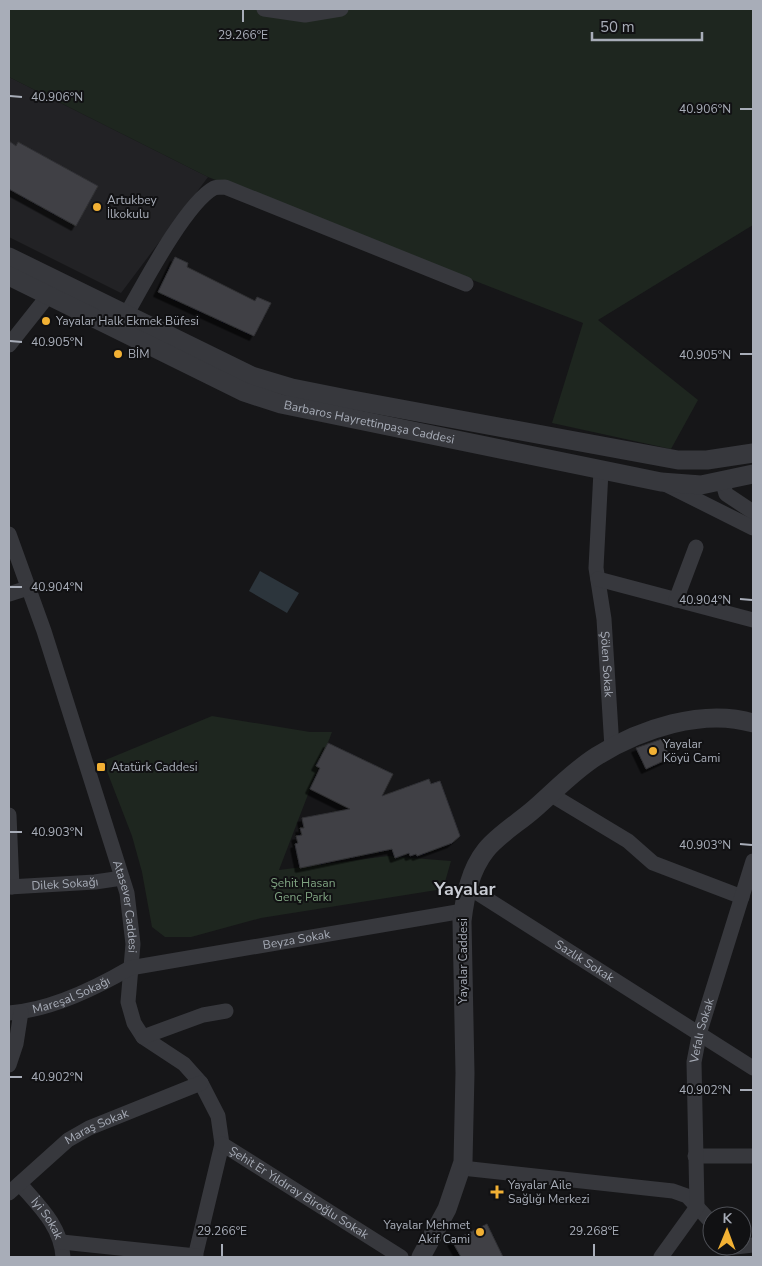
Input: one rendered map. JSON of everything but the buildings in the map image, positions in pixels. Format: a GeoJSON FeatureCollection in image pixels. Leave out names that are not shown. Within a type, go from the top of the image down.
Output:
{"type":"FeatureCollection","features":[{"type":"Feature","properties":{"kind":"street"},"geometry":{"type":"LineString","coordinates":[[264,9],[305,16],[341,9]]}},
{"type":"Feature","properties":{"kind":"street"},"geometry":{"type":"LineString","coordinates":[[126,315],[155,263],[203,197],[216,187],[225,187],[466,284]]}},
{"type":"Feature","properties":{"kind":"street","name":"Barbaros Hayrettinpaşa Caddesi"},"geometry":{"type":"LineString","coordinates":[[9,258],[54,289],[260,398],[302,409],[661,482],[701,485],[753,474]]}},
{"type":"Feature","properties":{"kind":"street","name":"Barbaros Hayrettinpaşa Caddesi"},"geometry":{"type":"LineString","coordinates":[[9,276],[54,289],[126,315],[252,376],[292,388],[669,458],[706,460],[753,453]]}},
{"type":"Feature","properties":{"kind":"street"},"geometry":{"type":"LineString","coordinates":[[9,345],[54,289]]}},
{"type":"Feature","properties":{"kind":"street","name":"Şölen Sokak"},"geometry":{"type":"LineString","coordinates":[[601,471],[596,568],[604,619],[612,748]]}},
{"type":"Feature","properties":{"kind":"street"},"geometry":{"type":"LineString","coordinates":[[722,480],[726,494],[753,512]]}},
{"type":"Feature","properties":{"kind":"street"},"geometry":{"type":"LineString","coordinates":[[661,482],[753,528]]}},
{"type":"Feature","properties":{"kind":"street","name":"Atasever Caddesi"},"geometry":{"type":"LineString","coordinates":[[9,534],[44,631],[122,878],[131,917],[133,944],[128,1002],[134,1023],[143,1037],[184,1064],[201,1083],[218,1116],[222,1144],[195,1257]]}},
{"type":"Feature","properties":{"kind":"street"},"geometry":{"type":"LineString","coordinates":[[676,600],[696,547]]}},
{"type":"Feature","properties":{"kind":"street"},"geometry":{"type":"LineString","coordinates":[[598,579],[753,620]]}},
{"type":"Feature","properties":{"kind":"street"},"geometry":{"type":"LineString","coordinates":[[9,594],[28,588]]}},
{"type":"Feature","properties":{"kind":"street","name":"Yayalar Caddesi"},"geometry":{"type":"LineString","coordinates":[[421,1257],[447,1209],[462,1168],[465,1124],[461,943],[463,911],[474,868],[487,849],[550,794],[596,757],[612,748],[646,732],[678,723],[725,718],[753,723]]}},
{"type":"Feature","properties":{"kind":"street"},"geometry":{"type":"LineString","coordinates":[[550,794],[628,840],[653,863],[742,897]]}},
{"type":"Feature","properties":{"kind":"street"},"geometry":{"type":"LineString","coordinates":[[9,815],[10,887]]}},
{"type":"Feature","properties":{"kind":"street","name":"Vefalı Sokak"},"geometry":{"type":"LineString","coordinates":[[697,1207],[694,1062],[699,1035],[753,861]]}},
{"type":"Feature","properties":{"kind":"street","name":"Dilek Sokağı"},"geometry":{"type":"LineString","coordinates":[[10,887],[96,882],[122,878]]}},
{"type":"Feature","properties":{"kind":"street","name":"Sazlık Sokak"},"geometry":{"type":"LineString","coordinates":[[468,887],[753,1068]]}},
{"type":"Feature","properties":{"kind":"street","name":"Beyza Sokak"},"geometry":{"type":"LineString","coordinates":[[130,968],[463,911]]}},
{"type":"Feature","properties":{"kind":"street","name":"Mareşal Sokağı"},"geometry":{"type":"LineString","coordinates":[[15,1013],[88,990],[130,968]]}},
{"type":"Feature","properties":{"kind":"street"},"geometry":{"type":"LineString","coordinates":[[143,1037],[203,1016],[226,1011]]}},
{"type":"Feature","properties":{"kind":"street"},"geometry":{"type":"LineString","coordinates":[[9,1066],[16,1044],[15,1013]]}},
{"type":"Feature","properties":{"kind":"street","name":"Maraş Sokak"},"geometry":{"type":"LineString","coordinates":[[14,1188],[68,1140],[89,1128],[201,1083]]}},
{"type":"Feature","properties":{"kind":"street","name":"Şehit Er Yıldıray Biroğlu Sokak"},"geometry":{"type":"LineString","coordinates":[[222,1144],[401,1257]]}},
{"type":"Feature","properties":{"kind":"street"},"geometry":{"type":"LineString","coordinates":[[695,1156],[753,1156]]}},
{"type":"Feature","properties":{"kind":"street"},"geometry":{"type":"LineString","coordinates":[[462,1168],[673,1191],[687,1196],[702,1212]]}},
{"type":"Feature","properties":{"kind":"street","name":"İyi Sokak"},"geometry":{"type":"LineString","coordinates":[[14,1188],[49,1218],[62,1250]]}},
{"type":"Feature","properties":{"kind":"street"},"geometry":{"type":"LineString","coordinates":[[661,1257],[697,1207]]}},
{"type":"Feature","properties":{"kind":"street"},"geometry":{"type":"LineString","coordinates":[[62,1250],[195,1257]]}},
{"type":"Feature","properties":{"kind":"shaded area","name":"Artukbey İlkokulu"},"geometry":{"type":"Polygon","coordinates":[[[9,77],[208,177],[121,293],[9,237],[9,77]]]}},
{"type":"Feature","properties":{"kind":"shaded area"},"geometry":{"type":"Polygon","coordinates":[[[260,571],[299,593],[287,613],[249,591],[260,571]]]}},
{"type":"Feature","properties":{"kind":"green space"},"geometry":{"type":"Polygon","coordinates":[[[9,9],[753,9],[753,225],[598,320],[698,400],[671,449],[552,423],[583,323],[208,177],[9,77],[9,9]]]}},
{"type":"Feature","properties":{"kind":"green space","name":"Şehit Hasan Genç Parkı"},"geometry":{"type":"Polygon","coordinates":[[[212,716],[310,732],[332,732],[279,870],[388,856],[451,861],[443,889],[261,918],[191,937],[165,937],[152,927],[142,872],[132,836],[103,761],[212,716]]]}},
{"type":"Feature","properties":{"kind":"place","name":"Artukbey İlkokulu"},"geometry":{"type":"Point","coordinates":[97,207]}},
{"type":"Feature","properties":{"kind":"place","name":"Yayalar Halk Ekmek Büfesi"},"geometry":{"type":"Point","coordinates":[46,321]}},
{"type":"Feature","properties":{"kind":"place","name":"BİM"},"geometry":{"type":"Point","coordinates":[118,354]}},
{"type":"Feature","properties":{"kind":"place","name":"Yayalar Köyü Cami"},"geometry":{"type":"Point","coordinates":[653,751]}},
{"type":"Feature","properties":{"kind":"place","name":"Atatürk Caddesi̇"},"geometry":{"type":"Point","coordinates":[101,767]}},
{"type":"Feature","properties":{"kind":"place","name":"Yayalar Aile Sağlığı Merkezi"},"geometry":{"type":"Point","coordinates":[497,1192]}},
{"type":"Feature","properties":{"kind":"place","name":"Yayalar Mehmet Akif Cami"},"geometry":{"type":"Point","coordinates":[480,1232]}},
{"type":"Feature","properties":{"kind":"district","name":"Yayalar"},"geometry":{"type":"Point","coordinates":[465,889]}}]}
